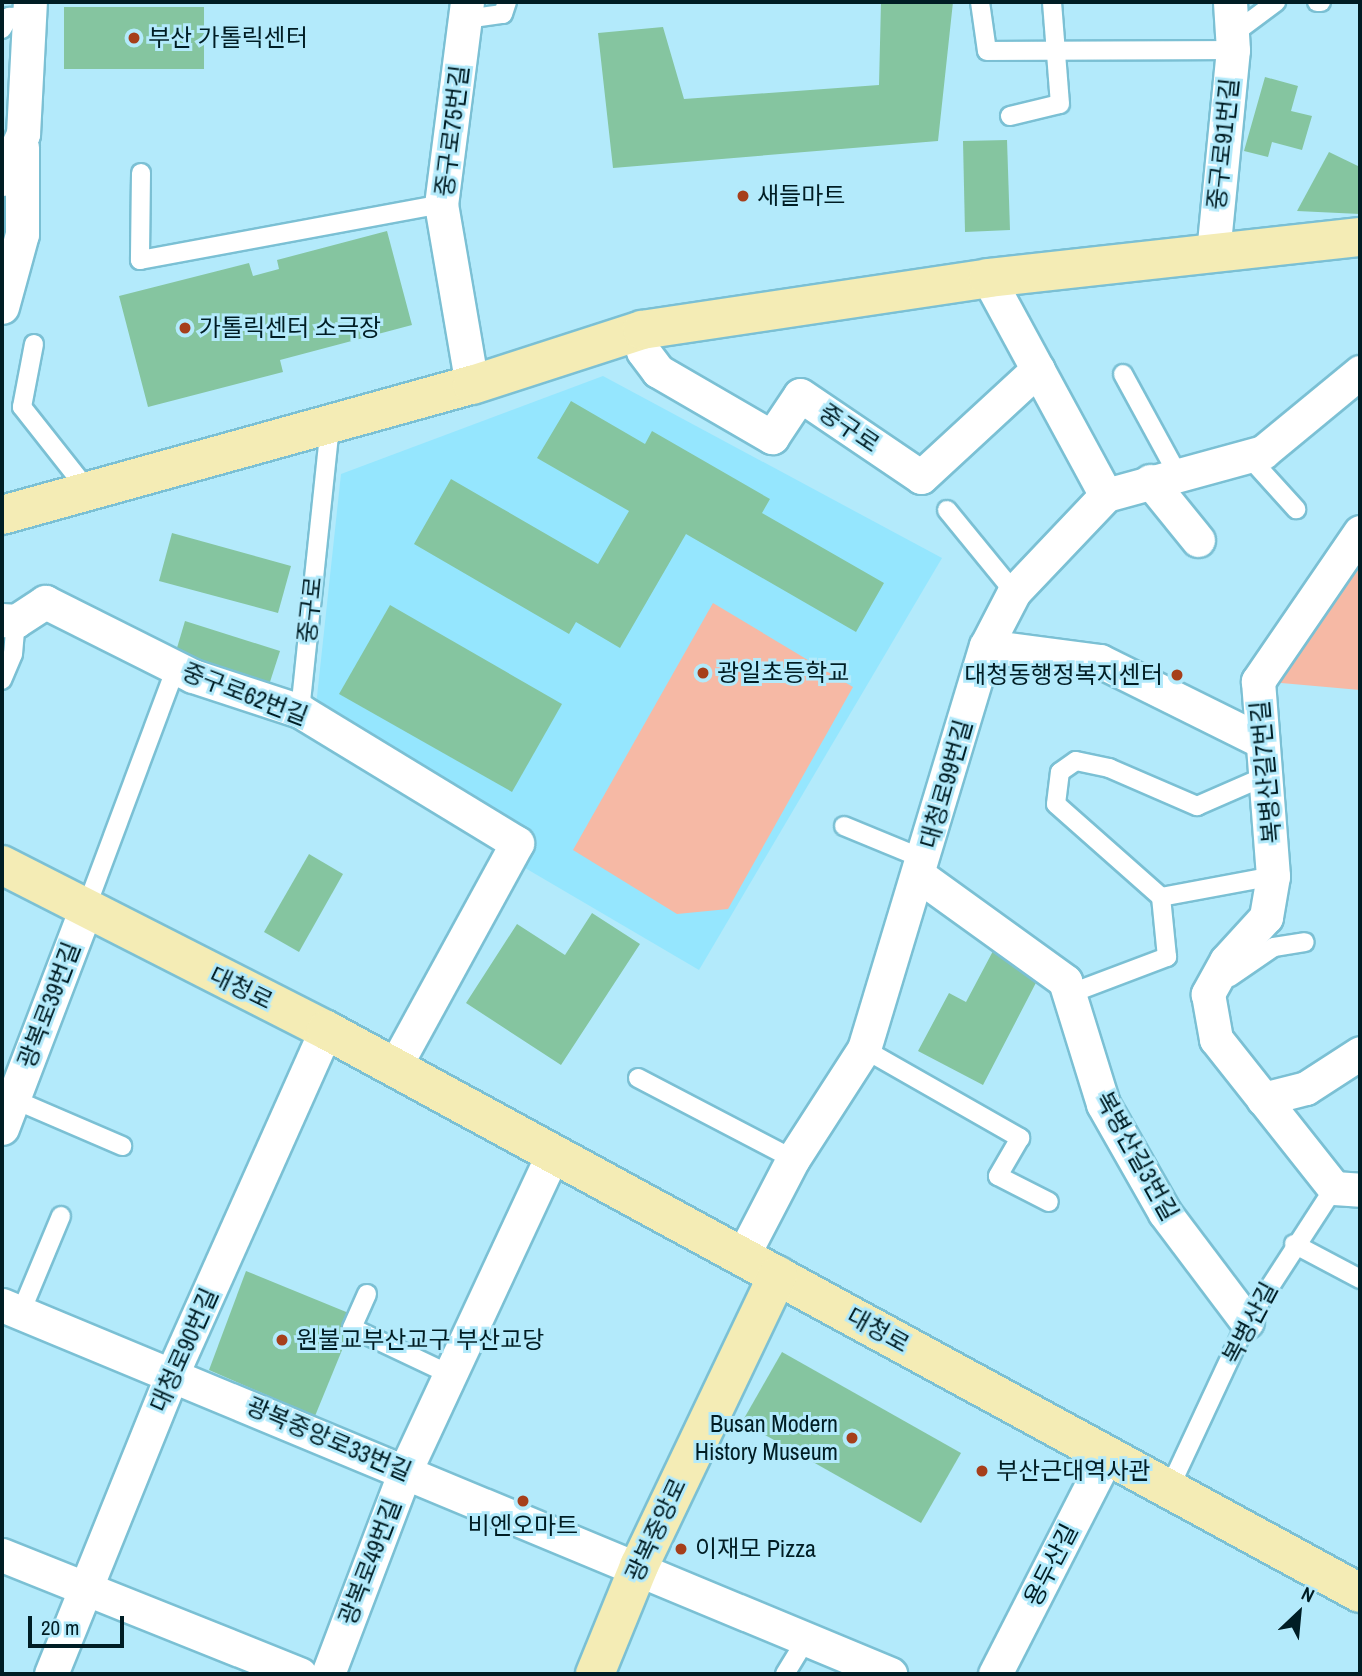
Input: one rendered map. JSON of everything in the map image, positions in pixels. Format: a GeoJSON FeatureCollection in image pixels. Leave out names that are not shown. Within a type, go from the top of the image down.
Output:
{"type":"FeatureCollection","features":[{"type":"Feature","properties":{"kind":"main road"},"geometry":{"type":"LineString","coordinates":[[2,514],[90,493],[472,385],[642,330],[988,278],[1360,237]]}},
{"type":"Feature","properties":{"kind":"main road","name":"대청로"},"geometry":{"type":"LineString","coordinates":[[2,865],[85,911],[326,1030],[1360,1593]]}},
{"type":"Feature","properties":{"kind":"main road","name":"광복중앙로"},"geometry":{"type":"LineString","coordinates":[[595,1674],[639,1566],[778,1275]]}},
{"type":"Feature","properties":{"kind":"street","name":"중구로91번길"},"geometry":{"type":"LineString","coordinates":[[1213,253],[1233,42],[1230,2]]}},
{"type":"Feature","properties":{"kind":"street","name":"중구로75번길"},"geometry":{"type":"LineString","coordinates":[[467,10],[442,204],[472,385]]}},
{"type":"Feature","properties":{"kind":"street"},"geometry":{"type":"LineString","coordinates":[[2,307],[12,233],[21,16]]}},
{"type":"Feature","properties":{"kind":"street"},"geometry":{"type":"LineString","coordinates":[[2,179],[16,120]]}},
{"type":"Feature","properties":{"kind":"street"},"geometry":{"type":"LineString","coordinates":[[988,278],[1106,495]]}},
{"type":"Feature","properties":{"kind":"street","name":"중구로"},"geometry":{"type":"LineString","coordinates":[[642,330],[643,351],[658,371],[772,437],[800,395],[921,477],[1038,369]]}},
{"type":"Feature","properties":{"kind":"street","name":"대청로99번길"},"geometry":{"type":"LineString","coordinates":[[743,1255],[793,1159],[864,1049],[922,868],[986,646],[1014,592],[1106,495],[1163,477],[1263,453],[1360,372]]}},
{"type":"Feature","properties":{"kind":"street"},"geometry":{"type":"LineString","coordinates":[[1163,477],[1198,540]]}},
{"type":"Feature","properties":{"kind":"street","name":"복병산길7번길"},"geometry":{"type":"LineString","coordinates":[[1208,994],[1226,961],[1266,917],[1273,876],[1266,776],[1259,740],[1258,681],[1360,532]]}},
{"type":"Feature","properties":{"kind":"street","name":"중구로62번길"},"geometry":{"type":"LineString","coordinates":[[9,621],[45,602],[176,668],[300,711],[517,843],[394,1068]]}},
{"type":"Feature","properties":{"kind":"street"},"geometry":{"type":"LineString","coordinates":[[986,646],[1100,661],[1259,740]]}},
{"type":"Feature","properties":{"kind":"street","name":"복병산길3번길"},"geometry":{"type":"LineString","coordinates":[[922,868],[1065,981],[1102,1104],[1165,1213],[1247,1322]]}},
{"type":"Feature","properties":{"kind":"street","name":"광복로39번길"},"geometry":{"type":"LineString","coordinates":[[7,1114],[85,911]]}},
{"type":"Feature","properties":{"kind":"street"},"geometry":{"type":"LineString","coordinates":[[1208,994],[1216,1039],[1263,1099],[1347,1189]]}},
{"type":"Feature","properties":{"kind":"street","name":"대청로90번길"},"geometry":{"type":"LineString","coordinates":[[51,1674],[172,1374],[326,1030]]}},
{"type":"Feature","properties":{"kind":"street"},"geometry":{"type":"LineString","coordinates":[[1263,1099],[1306,1088],[1360,1053]]}},
{"type":"Feature","properties":{"kind":"street","name":"광복로49번길"},"geometry":{"type":"LineString","coordinates":[[328,1674],[405,1471],[553,1154]]}},
{"type":"Feature","properties":{"kind":"street","name":"광복중앙로33번길"},"geometry":{"type":"LineString","coordinates":[[11,1308],[639,1566],[890,1674]]}},
{"type":"Feature","properties":{"kind":"street","name":"용두산길"},"geometry":{"type":"LineString","coordinates":[[995,1674],[1107,1455]]}},
{"type":"Feature","properties":{"kind":"street"},"geometry":{"type":"LineString","coordinates":[[2,1555],[300,1674]]}},
{"type":"Feature","properties":{"kind":"lane"},"geometry":{"type":"LineString","coordinates":[[467,10],[503,14],[508,2]]}},
{"type":"Feature","properties":{"kind":"lane"},"geometry":{"type":"LineString","coordinates":[[980,2],[987,51],[1054,55],[1233,42],[1276,2]]}},
{"type":"Feature","properties":{"kind":"lane"},"geometry":{"type":"LineString","coordinates":[[1010,116],[1060,104],[1054,55],[1052,2]]}},
{"type":"Feature","properties":{"kind":"lane"},"geometry":{"type":"LineString","coordinates":[[141,173],[140,260],[442,204]]}},
{"type":"Feature","properties":{"kind":"lane"},"geometry":{"type":"LineString","coordinates":[[34,344],[22,407],[90,493]]}},
{"type":"Feature","properties":{"kind":"lane"},"geometry":{"type":"LineString","coordinates":[[1123,374],[1163,477]]}},
{"type":"Feature","properties":{"kind":"lane","name":"중구로"},"geometry":{"type":"LineString","coordinates":[[300,711],[330,425]]}},
{"type":"Feature","properties":{"kind":"lane"},"geometry":{"type":"LineString","coordinates":[[1248,456],[1296,509]]}},
{"type":"Feature","properties":{"kind":"lane"},"geometry":{"type":"LineString","coordinates":[[947,510],[1014,592]]}},
{"type":"Feature","properties":{"kind":"lane"},"geometry":{"type":"LineString","coordinates":[[2,680],[13,654],[9,621]]}},
{"type":"Feature","properties":{"kind":"lane"},"geometry":{"type":"LineString","coordinates":[[85,911],[176,668]]}},
{"type":"Feature","properties":{"kind":"lane"},"geometry":{"type":"LineString","coordinates":[[1069,994],[1167,957],[1161,897],[1056,804],[1060,772],[1076,761],[1109,768],[1197,806],[1266,776]]}},
{"type":"Feature","properties":{"kind":"lane","name":"대청로99번길"},"geometry":{"type":"LineString","coordinates":[[844,826],[922,868]]}},
{"type":"Feature","properties":{"kind":"lane","name":"복병산길7번길"},"geometry":{"type":"LineString","coordinates":[[1161,897],[1273,876]]}},
{"type":"Feature","properties":{"kind":"lane"},"geometry":{"type":"LineString","coordinates":[[1208,994],[1274,947],[1305,942]]}},
{"type":"Feature","properties":{"kind":"lane"},"geometry":{"type":"LineString","coordinates":[[864,1049],[1020,1138],[998,1176],[1049,1202]]}},
{"type":"Feature","properties":{"kind":"lane"},"geometry":{"type":"LineString","coordinates":[[638,1077],[793,1159]]}},
{"type":"Feature","properties":{"kind":"lane","name":"광복로39번길"},"geometry":{"type":"LineString","coordinates":[[7,1114],[122,1146]]}},
{"type":"Feature","properties":{"kind":"lane","name":"복병산길"},"geometry":{"type":"LineString","coordinates":[[1169,1489],[1247,1322],[1294,1244],[1347,1189]]}},
{"type":"Feature","properties":{"kind":"lane","name":"광복중앙로33번길"},"geometry":{"type":"LineString","coordinates":[[11,1308],[61,1216]]}},
{"type":"Feature","properties":{"kind":"lane"},"geometry":{"type":"LineString","coordinates":[[1294,1244],[1360,1279]]}},
{"type":"Feature","properties":{"kind":"lane"},"geometry":{"type":"LineString","coordinates":[[367,1294],[352,1328],[449,1374]]}},
{"type":"Feature","properties":{"kind":"lane"},"geometry":{"type":"LineString","coordinates":[[785,1674],[807,1638]]}},
{"type":"Feature","properties":{"kind":"shaded area"},"geometry":{"type":"Polygon","coordinates":[[[603,376],[942,558],[699,970],[520,865],[316,706],[341,474],[603,376]]]}},
{"type":"Feature","properties":{"kind":"shaded area"},"geometry":{"type":"Polygon","coordinates":[[[1360,532],[1360,690],[1258,681],[1360,532]]]}},
{"type":"Feature","properties":{"kind":"shaded area"},"geometry":{"type":"Polygon","coordinates":[[[713,603],[853,687],[728,909],[677,914],[573,850],[713,603]]]}},
{"type":"Feature","properties":{"kind":"building"},"geometry":{"type":"Polygon","coordinates":[[[881,2],[953,2],[938,141],[613,168],[598,33],[663,27],[684,99],[879,85],[881,2]]]}},
{"type":"Feature","properties":{"kind":"building","name":"부산 가톨릭센터"},"geometry":{"type":"Polygon","coordinates":[[[64,7],[204,7],[204,69],[64,69],[64,7]]]}},
{"type":"Feature","properties":{"kind":"building"},"geometry":{"type":"Polygon","coordinates":[[[1265,77],[1298,86],[1291,111],[1312,116],[1302,150],[1272,142],[1268,157],[1244,151],[1265,77]]]}},
{"type":"Feature","properties":{"kind":"building"},"geometry":{"type":"Polygon","coordinates":[[[1007,140],[1010,230],[965,232],[963,141],[1007,140]]]}},
{"type":"Feature","properties":{"kind":"building"},"geometry":{"type":"Polygon","coordinates":[[[1329,152],[1360,167],[1360,214],[1297,211],[1329,152]]]}},
{"type":"Feature","properties":{"kind":"building"},"geometry":{"type":"Polygon","coordinates":[[[387,231],[412,325],[280,360],[283,372],[148,407],[119,296],[249,263],[253,276],[279,269],[277,260],[387,231]]]}},
{"type":"Feature","properties":{"kind":"building"},"geometry":{"type":"Polygon","coordinates":[[[571,401],[645,444],[652,431],[770,499],[762,513],[884,583],[856,632],[686,534],[620,648],[576,622],[569,634],[414,544],[451,479],[598,564],[629,511],[537,458],[571,401]]]}},
{"type":"Feature","properties":{"kind":"building"},"geometry":{"type":"Polygon","coordinates":[[[172,533],[291,566],[278,613],[159,581],[172,533]]]}},
{"type":"Feature","properties":{"kind":"building"},"geometry":{"type":"Polygon","coordinates":[[[390,605],[562,704],[512,792],[339,694],[390,605]]]}},
{"type":"Feature","properties":{"kind":"building"},"geometry":{"type":"Polygon","coordinates":[[[185,621],[280,651],[268,688],[174,658],[185,621]]]}},
{"type":"Feature","properties":{"kind":"building"},"geometry":{"type":"Polygon","coordinates":[[[309,854],[343,874],[299,952],[264,932],[309,854]]]}},
{"type":"Feature","properties":{"kind":"building"},"geometry":{"type":"Polygon","coordinates":[[[592,913],[640,944],[561,1065],[466,1003],[517,924],[565,955],[592,913]]]}},
{"type":"Feature","properties":{"kind":"building"},"geometry":{"type":"Polygon","coordinates":[[[993,951],[1040,975],[983,1085],[918,1051],[949,993],[966,1002],[993,951]]]}},
{"type":"Feature","properties":{"kind":"building","name":"원불교부산교구 부산교당"},"geometry":{"type":"Polygon","coordinates":[[[246,1271],[356,1316],[315,1416],[209,1370],[246,1271]]]}},
{"type":"Feature","properties":{"kind":"building","name":"Busan Modern History Museum"},"geometry":{"type":"Polygon","coordinates":[[[782,1352],[961,1453],[921,1523],[742,1422],[782,1352]]]}},
{"type":"Feature","properties":{"kind":"place","name":"부산 가톨릭센터"},"geometry":{"type":"Point","coordinates":[134,38]}},
{"type":"Feature","properties":{"kind":"place","name":"새들마트"},"geometry":{"type":"Point","coordinates":[743,196]}},
{"type":"Feature","properties":{"kind":"place","name":"가톨릭센터 소극장"},"geometry":{"type":"Point","coordinates":[185,328]}},
{"type":"Feature","properties":{"kind":"place","name":"광일초등학교"},"geometry":{"type":"Point","coordinates":[703,673]}},
{"type":"Feature","properties":{"kind":"place","name":"대청동행정복지센터"},"geometry":{"type":"Point","coordinates":[1177,675]}},
{"type":"Feature","properties":{"kind":"place","name":"원불교부산교구 부산교당"},"geometry":{"type":"Point","coordinates":[282,1340]}},
{"type":"Feature","properties":{"kind":"place","name":"Busan Modern History Museum"},"geometry":{"type":"Point","coordinates":[852,1438]}},
{"type":"Feature","properties":{"kind":"place","name":"부산근대역사관"},"geometry":{"type":"Point","coordinates":[982,1471]}},
{"type":"Feature","properties":{"kind":"place","name":"비엔오마트"},"geometry":{"type":"Point","coordinates":[523,1501]}},
{"type":"Feature","properties":{"kind":"place","name":"이재모 Pizza"},"geometry":{"type":"Point","coordinates":[681,1549]}}]}
